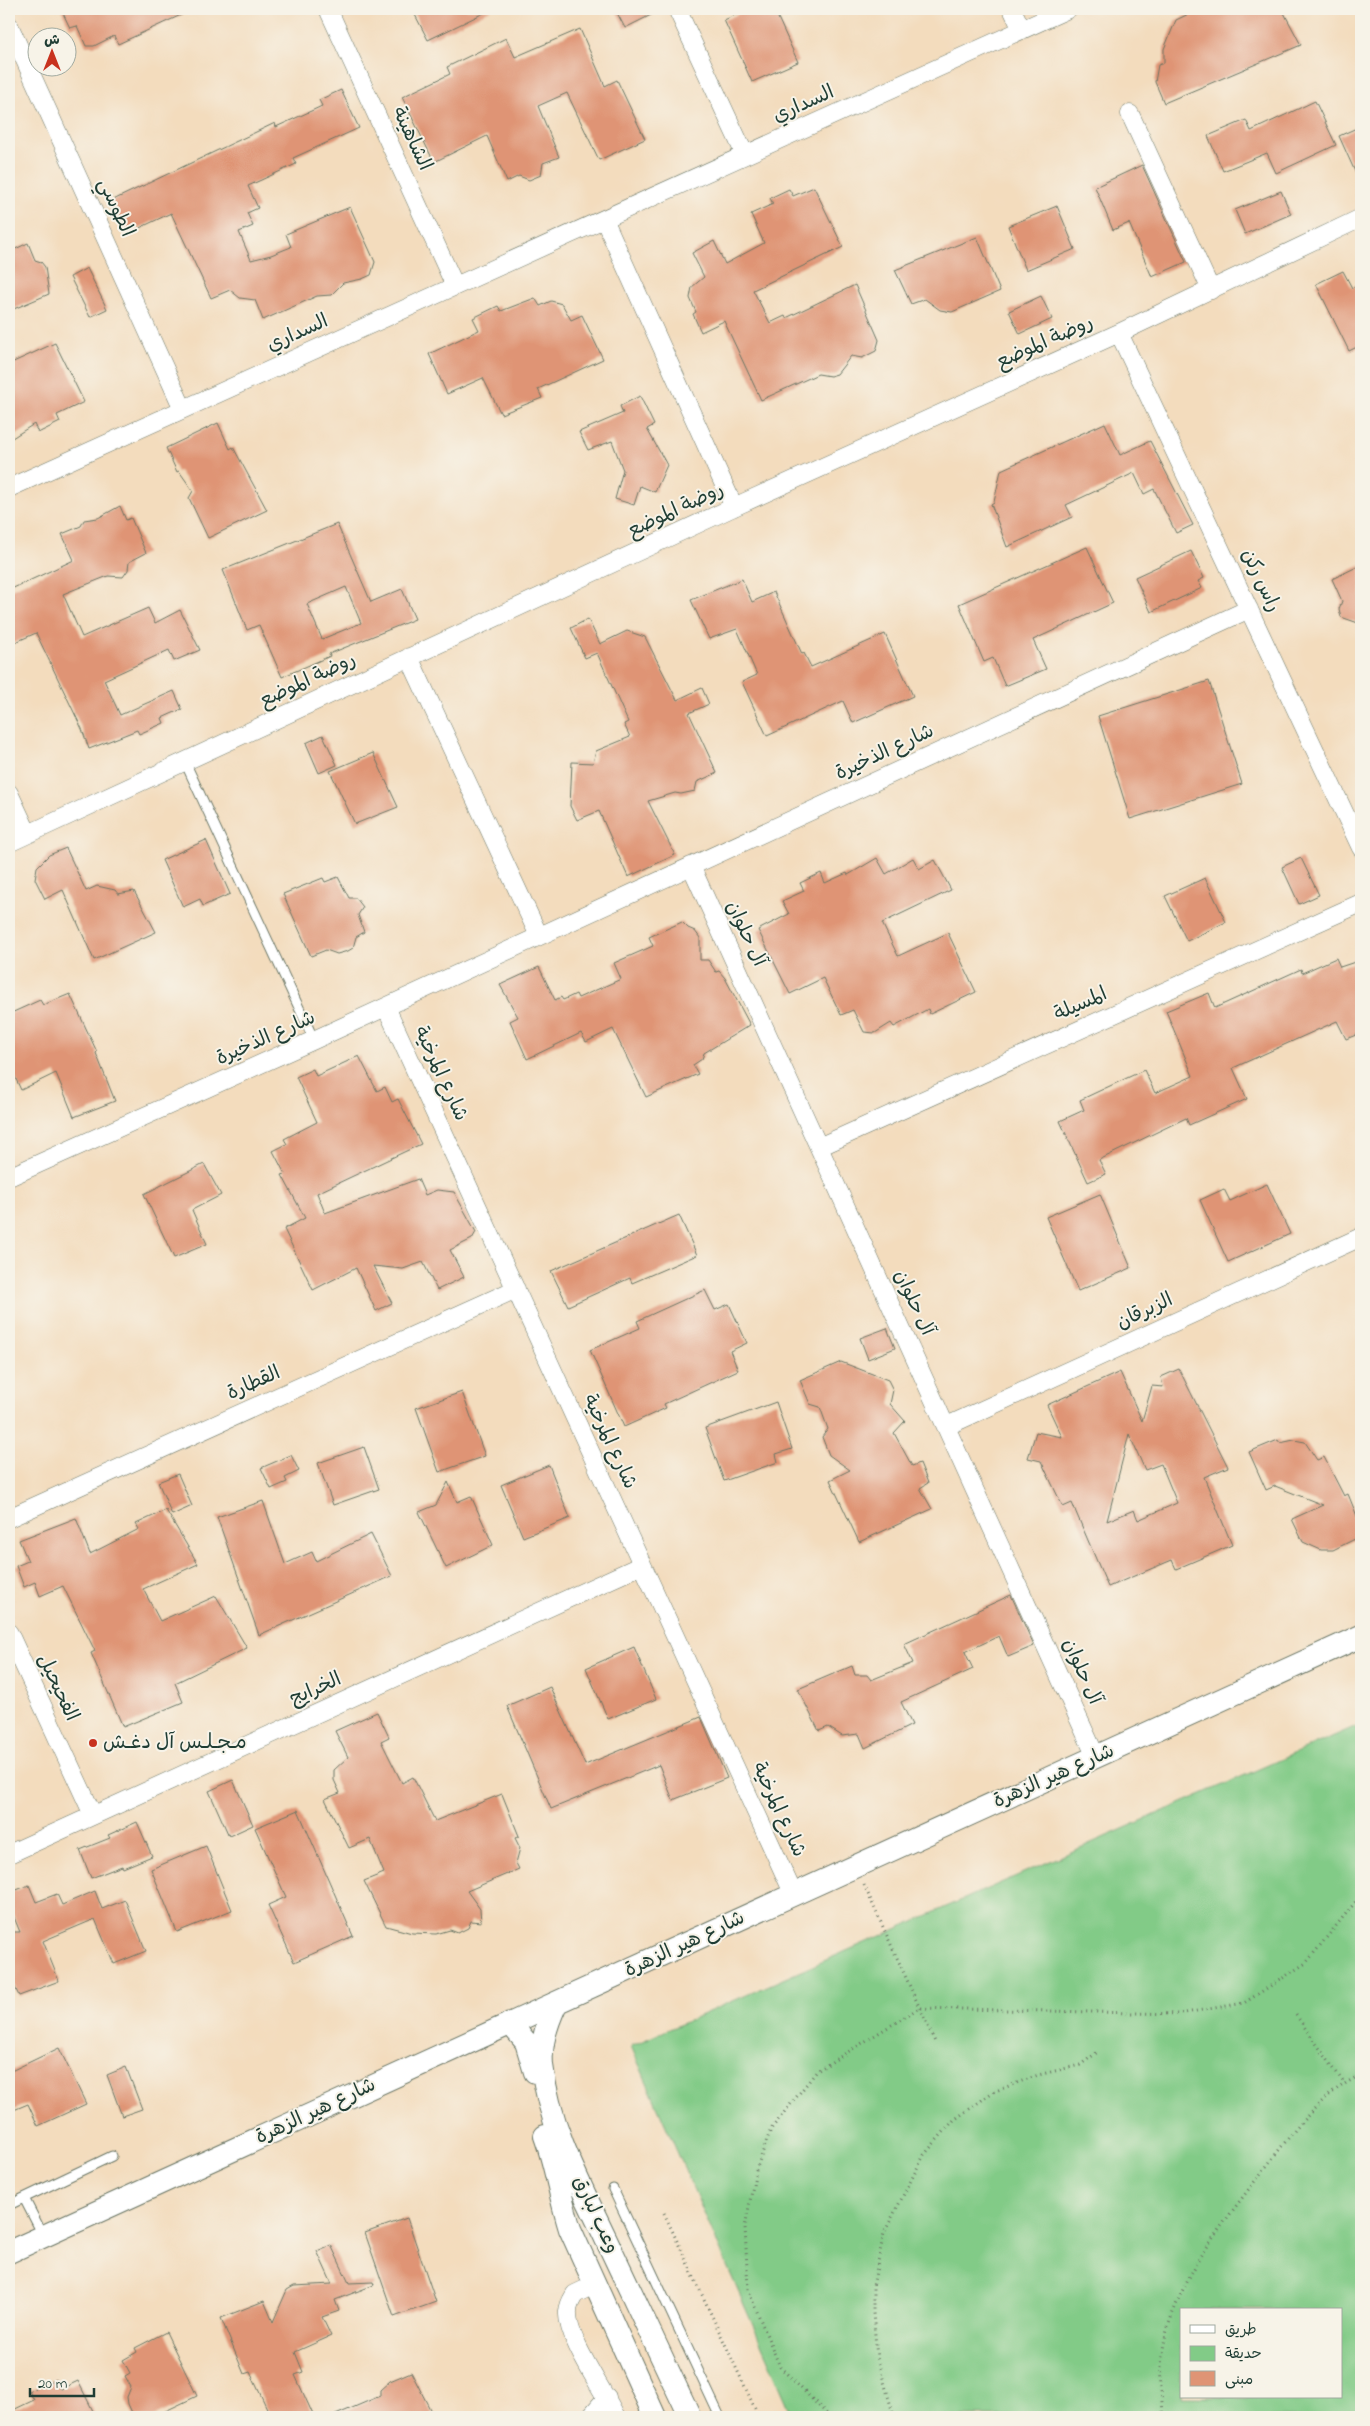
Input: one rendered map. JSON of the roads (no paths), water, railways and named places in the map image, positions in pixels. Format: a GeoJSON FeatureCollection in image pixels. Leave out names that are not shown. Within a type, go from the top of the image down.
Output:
{"type":"FeatureCollection","features":[{"type":"Feature","properties":{"kind":"street","name":"الشاهينة"},"geometry":{"type":"LineString","coordinates":[[328,9],[456,286]]}},
{"type":"Feature","properties":{"kind":"street"},"geometry":{"type":"LineString","coordinates":[[677,9],[745,155]]}},
{"type":"Feature","properties":{"kind":"street"},"geometry":{"type":"LineString","coordinates":[[1012,9],[1022,30]]}},
{"type":"Feature","properties":{"kind":"street","name":"السداري"},"geometry":{"type":"LineString","coordinates":[[9,488],[1068,9]]}},
{"type":"Feature","properties":{"kind":"street","name":"الطوسي"},"geometry":{"type":"LineString","coordinates":[[9,24],[183,409]]}},
{"type":"Feature","properties":{"kind":"street"},"geometry":{"type":"LineString","coordinates":[[1130,114],[1211,290]]}},
{"type":"Feature","properties":{"kind":"street","name":"روضة الموضع"},"geometry":{"type":"LineString","coordinates":[[9,843],[734,507],[1120,333],[1361,218]]}},
{"type":"Feature","properties":{"kind":"street"},"geometry":{"type":"LineString","coordinates":[[604,219],[734,507]]}},
{"type":"Feature","properties":{"kind":"street","name":"راس ركن"},"geometry":{"type":"LineString","coordinates":[[1120,333],[1361,848]]}},
{"type":"Feature","properties":{"kind":"street","name":"شارع الذخيرة"},"geometry":{"type":"LineString","coordinates":[[9,1177],[314,1040],[1249,609]]}},
{"type":"Feature","properties":{"kind":"street"},"geometry":{"type":"LineString","coordinates":[[409,657],[539,936]]}},
{"type":"Feature","properties":{"kind":"street"},"geometry":{"type":"LineString","coordinates":[[9,793],[28,834]]}},
{"type":"Feature","properties":{"kind":"street","name":"آل حلوان"},"geometry":{"type":"LineString","coordinates":[[691,866],[1096,1757]]}},
{"type":"Feature","properties":{"kind":"street","name":"المسيلة"},"geometry":{"type":"LineString","coordinates":[[819,1147],[1361,903]]}},
{"type":"Feature","properties":{"kind":"street","name":"شارع المرخية"},"geometry":{"type":"LineString","coordinates":[[386,1007],[794,1895]]}},
{"type":"Feature","properties":{"kind":"street","name":"الزبرقان"},"geometry":{"type":"LineString","coordinates":[[947,1426],[1361,1237]]}},
{"type":"Feature","properties":{"kind":"street","name":"القطارة"},"geometry":{"type":"LineString","coordinates":[[9,1518],[516,1289]]}},
{"type":"Feature","properties":{"kind":"street","name":"الخرايج"},"geometry":{"type":"LineString","coordinates":[[9,1854],[642,1565]]}},
{"type":"Feature","properties":{"kind":"street","name":"الفحيحيل"},"geometry":{"type":"LineString","coordinates":[[9,1633],[93,1815]]}},
{"type":"Feature","properties":{"kind":"street","name":"شارع هير الزهرة"},"geometry":{"type":"LineString","coordinates":[[9,2252],[1361,1636]]}},
{"type":"Feature","properties":{"kind":"street","name":"وعب لبارق"},"geometry":{"type":"LineString","coordinates":[[556,2004],[546,2024],[542,2046],[542,2065],[556,2126],[577,2178],[690,2417]]}},
{"type":"Feature","properties":{"kind":"street","name":"وعب لبارق"},"geometry":{"type":"LineString","coordinates":[[510,2023],[526,2042],[532,2056],[539,2089],[542,2127],[553,2157],[562,2202],[570,2229],[655,2417]]}},
{"type":"Feature","properties":{"kind":"street"},"geometry":{"type":"LineString","coordinates":[[594,2285],[575,2294],[568,2312],[569,2322],[576,2342],[616,2417]]}},
{"type":"Feature","properties":{"kind":"street"},"geometry":{"type":"LineString","coordinates":[[590,2417],[607,2397]]}},
{"type":"Feature","properties":{"kind":"lane"},"geometry":{"type":"LineString","coordinates":[[185,762],[314,1040]]}},
{"type":"Feature","properties":{"kind":"lane"},"geometry":{"type":"LineString","coordinates":[[9,2205],[112,2156]]}},
{"type":"Feature","properties":{"kind":"lane"},"geometry":{"type":"LineString","coordinates":[[613,2189],[720,2417]]}},
{"type":"Feature","properties":{"kind":"lane"},"geometry":{"type":"LineString","coordinates":[[24,2198],[44,2236]]}},
{"type":"Feature","properties":{"kind":"place","name":"مـجـلـس آل دغـش"},"geometry":{"type":"Point","coordinates":[93,1743]}}]}
